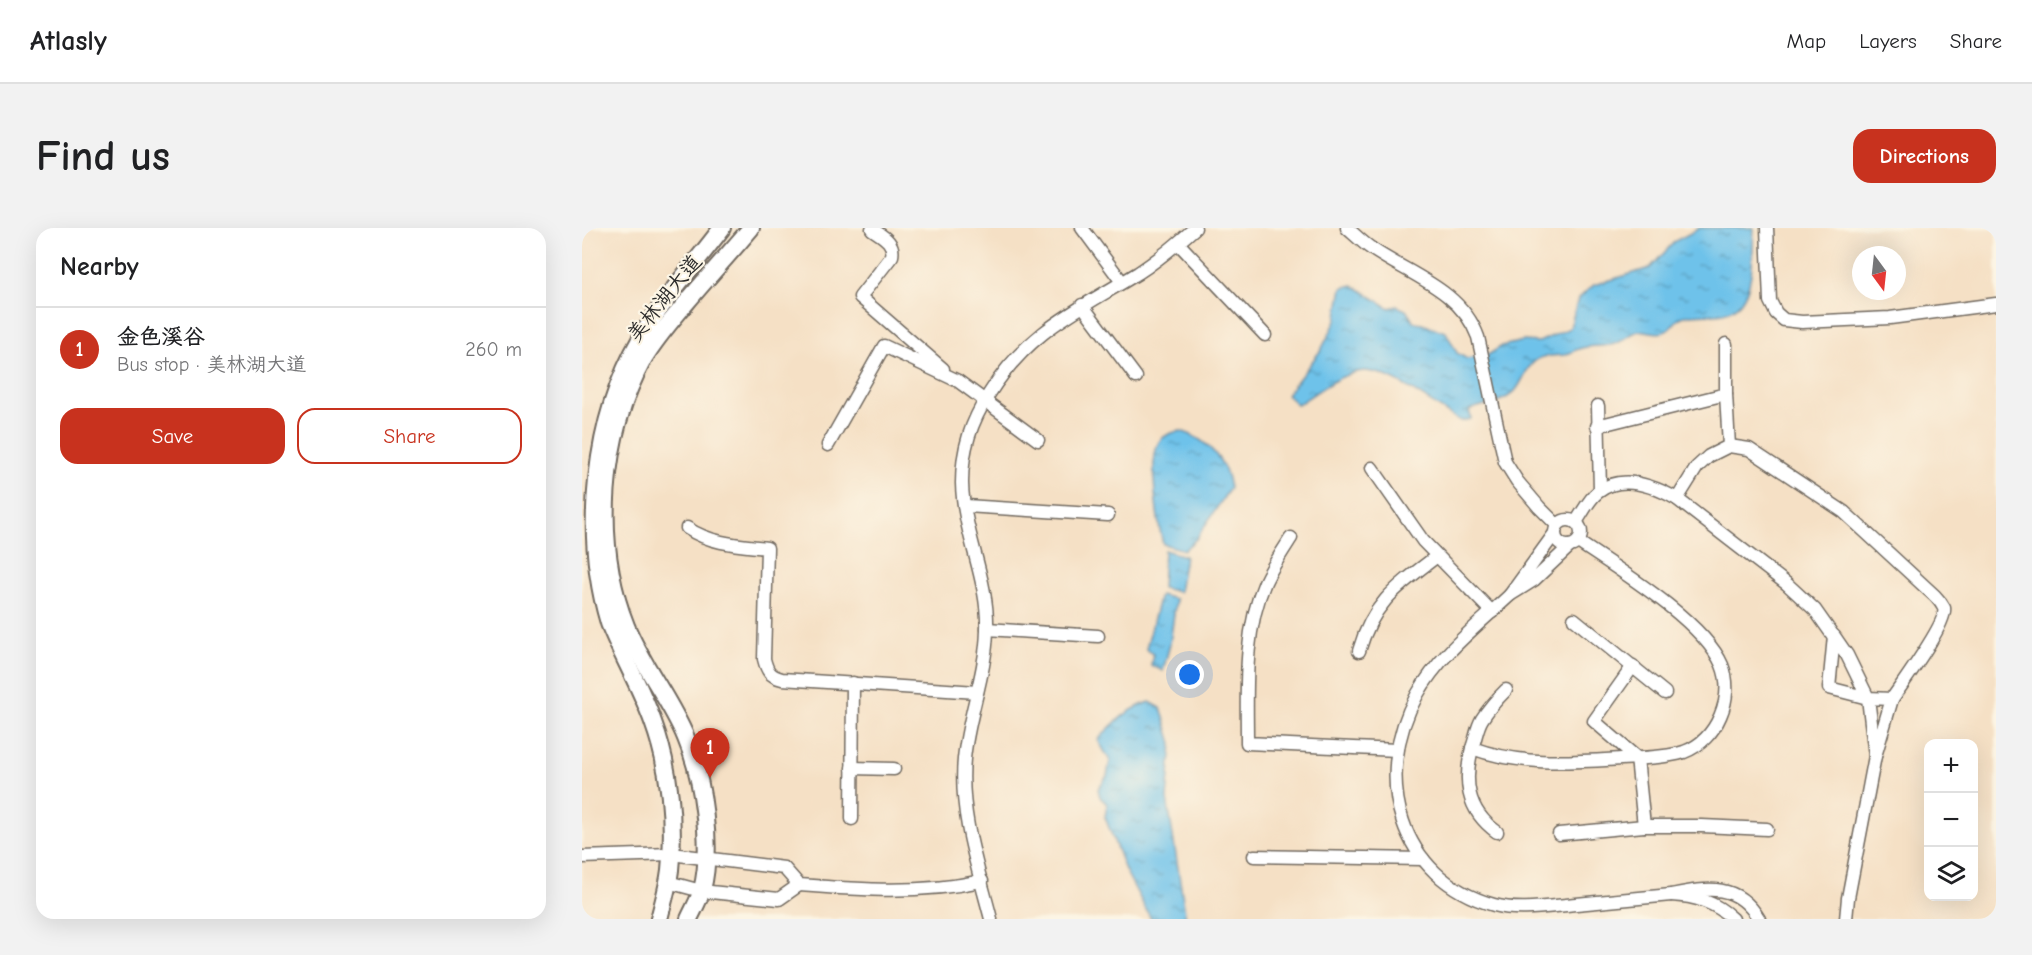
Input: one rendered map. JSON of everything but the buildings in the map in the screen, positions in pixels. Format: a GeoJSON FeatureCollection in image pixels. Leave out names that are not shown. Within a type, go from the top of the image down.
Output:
{"type":"FeatureCollection","features":[{"type":"Feature","properties":{"kind":"main road","name":"美林湖大道"},"geometry":{"type":"LineString","coordinates":[[658,919],[668,882],[671,854],[670,799],[661,745],[653,721],[608,621],[601,597],[592,521],[595,469],[608,411],[629,358],[656,315],[722,228]]}},
{"type":"Feature","properties":{"kind":"main road","name":"美林湖大道"},"geometry":{"type":"LineString","coordinates":[[688,919],[701,891],[705,858],[704,803],[694,759],[686,737],[636,650],[626,625],[612,578],[607,540],[607,496],[622,410],[644,359],[670,322],[752,228]]}},
{"type":"Feature","properties":{"kind":"street"},"geometry":{"type":"LineString","coordinates":[[991,919],[966,812],[964,782],[967,739],[984,662],[987,629],[983,586],[962,487],[962,463],[966,442],[984,401],[1000,376],[1022,350],[1045,330],[1082,305],[1155,261],[1195,228]]}},
{"type":"Feature","properties":{"kind":"street"},"geometry":{"type":"LineString","coordinates":[[1347,228],[1372,249],[1454,299],[1470,319],[1478,337],[1505,462],[1556,529],[1558,541],[1566,546],[1574,544],[1634,579],[1691,625],[1712,646],[1722,666],[1726,683],[1725,706],[1716,725],[1701,742],[1685,752],[1637,758],[1553,763],[1525,761],[1472,748]]}},
{"type":"Feature","properties":{"kind":"street"},"geometry":{"type":"LineString","coordinates":[[1767,228],[1770,301],[1776,313],[1784,320],[1802,322],[1890,318],[1996,304]]}},
{"type":"Feature","properties":{"kind":"street"},"geometry":{"type":"LineString","coordinates":[[872,229],[891,244],[892,256],[860,297],[958,381],[1038,440]]}},
{"type":"Feature","properties":{"kind":"street"},"geometry":{"type":"LineString","coordinates":[[1085,229],[1122,282]]}},
{"type":"Feature","properties":{"kind":"street"},"geometry":{"type":"LineString","coordinates":[[1178,243],[1265,335]]}},
{"type":"Feature","properties":{"kind":"street"},"geometry":{"type":"LineString","coordinates":[[1082,305],[1136,377]]}},
{"type":"Feature","properties":{"kind":"street"},"geometry":{"type":"LineString","coordinates":[[828,445],[884,346],[897,329]]}},
{"type":"Feature","properties":{"kind":"street"},"geometry":{"type":"LineString","coordinates":[[1726,344],[1729,446]]}},
{"type":"Feature","properties":{"kind":"street"},"geometry":{"type":"LineString","coordinates":[[884,346],[958,381]]}},
{"type":"Feature","properties":{"kind":"street"},"geometry":{"type":"LineString","coordinates":[[1597,426],[1726,394]]}},
{"type":"Feature","properties":{"kind":"street"},"geometry":{"type":"LineString","coordinates":[[1598,406],[1600,490]]}},
{"type":"Feature","properties":{"kind":"street"},"geometry":{"type":"LineString","coordinates":[[1677,499],[1703,462],[1718,450],[1729,446],[1749,449],[1844,512],[1935,596],[1944,608],[1938,630],[1892,699],[1875,756],[1846,919]]}},
{"type":"Feature","properties":{"kind":"street"},"geometry":{"type":"LineString","coordinates":[[1372,468],[1394,502],[1437,556],[1492,612]]}},
{"type":"Feature","properties":{"kind":"street"},"geometry":{"type":"LineString","coordinates":[[1576,522],[1592,497],[1600,490],[1624,483],[1644,483],[1677,499],[1787,584],[1815,610],[1847,655],[1868,698],[1875,756]]}},
{"type":"Feature","properties":{"kind":"street"},"geometry":{"type":"LineString","coordinates":[[966,506],[1108,515]]}},
{"type":"Feature","properties":{"kind":"street"},"geometry":{"type":"LineString","coordinates":[[1510,595],[1556,529],[1568,519],[1576,522],[1582,534],[1574,544],[1534,580],[1510,595],[1440,662],[1418,695],[1400,735],[1397,750],[1396,794],[1403,823],[1412,843],[1423,859],[1456,888],[1495,905],[1542,907],[1717,889],[1737,895],[1750,905],[1759,919]]}},
{"type":"Feature","properties":{"kind":"street"},"geometry":{"type":"LineString","coordinates":[[687,528],[700,537],[716,542],[767,548],[764,659],[766,669],[772,676],[782,679],[977,692]]}},
{"type":"Feature","properties":{"kind":"street"},"geometry":{"type":"LineString","coordinates":[[1291,538],[1265,582],[1253,618],[1247,663],[1247,743],[1397,750]]}},
{"type":"Feature","properties":{"kind":"street"},"geometry":{"type":"LineString","coordinates":[[1359,651],[1365,628],[1383,601],[1437,556]]}},
{"type":"Feature","properties":{"kind":"street"},"geometry":{"type":"LineString","coordinates":[[1574,619],[1665,693]]}},
{"type":"Feature","properties":{"kind":"street"},"geometry":{"type":"LineString","coordinates":[[987,629],[1098,636]]}},
{"type":"Feature","properties":{"kind":"street"},"geometry":{"type":"LineString","coordinates":[[1834,637],[1829,688],[1868,698],[1892,699]]}},
{"type":"Feature","properties":{"kind":"street"},"geometry":{"type":"LineString","coordinates":[[1633,666],[1594,721],[1637,758],[1644,826]]}},
{"type":"Feature","properties":{"kind":"street"},"geometry":{"type":"LineString","coordinates":[[852,819],[853,683]]}},
{"type":"Feature","properties":{"kind":"street"},"geometry":{"type":"LineString","coordinates":[[1497,832],[1482,819],[1472,804],[1467,785],[1467,767],[1480,722],[1506,690]]}},
{"type":"Feature","properties":{"kind":"street"},"geometry":{"type":"LineString","coordinates":[[852,768],[894,769]]}},
{"type":"Feature","properties":{"kind":"street"},"geometry":{"type":"LineString","coordinates":[[1559,834],[1644,826],[1767,829]]}},
{"type":"Feature","properties":{"kind":"street"},"geometry":{"type":"LineString","coordinates":[[582,857],[671,854],[784,868],[799,885]]}},
{"type":"Feature","properties":{"kind":"street"},"geometry":{"type":"LineString","coordinates":[[1254,856],[1423,859]]}},
{"type":"Feature","properties":{"kind":"street"},"geometry":{"type":"LineString","coordinates":[[668,882],[701,891],[779,899],[799,885],[864,891],[901,891],[938,889],[982,880]]}},
{"type":"Feature","properties":{"kind":"street"},"geometry":{"type":"LineString","coordinates":[[1671,895],[1692,896],[1710,903],[1733,919]]}},
{"type":"Feature","properties":{"kind":"water"},"geometry":{"type":"Polygon","coordinates":[[[1700,228],[1754,228],[1752,267],[1745,296],[1740,303],[1727,312],[1681,317],[1664,332],[1638,331],[1614,344],[1582,348],[1565,355],[1537,359],[1515,391],[1500,401],[1469,410],[1471,419],[1461,421],[1413,390],[1374,372],[1363,371],[1346,375],[1297,405],[1287,394],[1321,350],[1336,321],[1342,288],[1353,285],[1389,308],[1397,306],[1406,310],[1413,321],[1446,332],[1457,353],[1467,359],[1488,355],[1502,346],[1523,341],[1539,342],[1570,328],[1578,299],[1594,285],[1650,268],[1675,241],[1700,228]]]}},
{"type":"Feature","properties":{"kind":"water"},"geometry":{"type":"Polygon","coordinates":[[[1181,431],[1199,439],[1214,452],[1224,468],[1230,488],[1196,539],[1184,550],[1163,544],[1156,506],[1154,475],[1156,449],[1160,441],[1169,434],[1181,431]]]}},
{"type":"Feature","properties":{"kind":"water"},"geometry":{"type":"Polygon","coordinates":[[[1164,550],[1185,556],[1179,592],[1162,588],[1164,550]]]}},
{"type":"Feature","properties":{"kind":"water"},"geometry":{"type":"Polygon","coordinates":[[[1160,595],[1176,599],[1170,644],[1163,671],[1151,665],[1153,654],[1146,649],[1160,595]]]}},
{"type":"Feature","properties":{"kind":"water"},"geometry":{"type":"Polygon","coordinates":[[[1150,702],[1161,708],[1172,743],[1167,798],[1186,919],[1151,919],[1125,870],[1105,817],[1107,804],[1100,797],[1098,789],[1107,776],[1110,761],[1098,740],[1122,717],[1150,702]]]}},
{"type":"Feature","properties":{"kind":"place","name":"金色溪谷"},"geometry":{"type":"Point","coordinates":[710,778]}}]}
